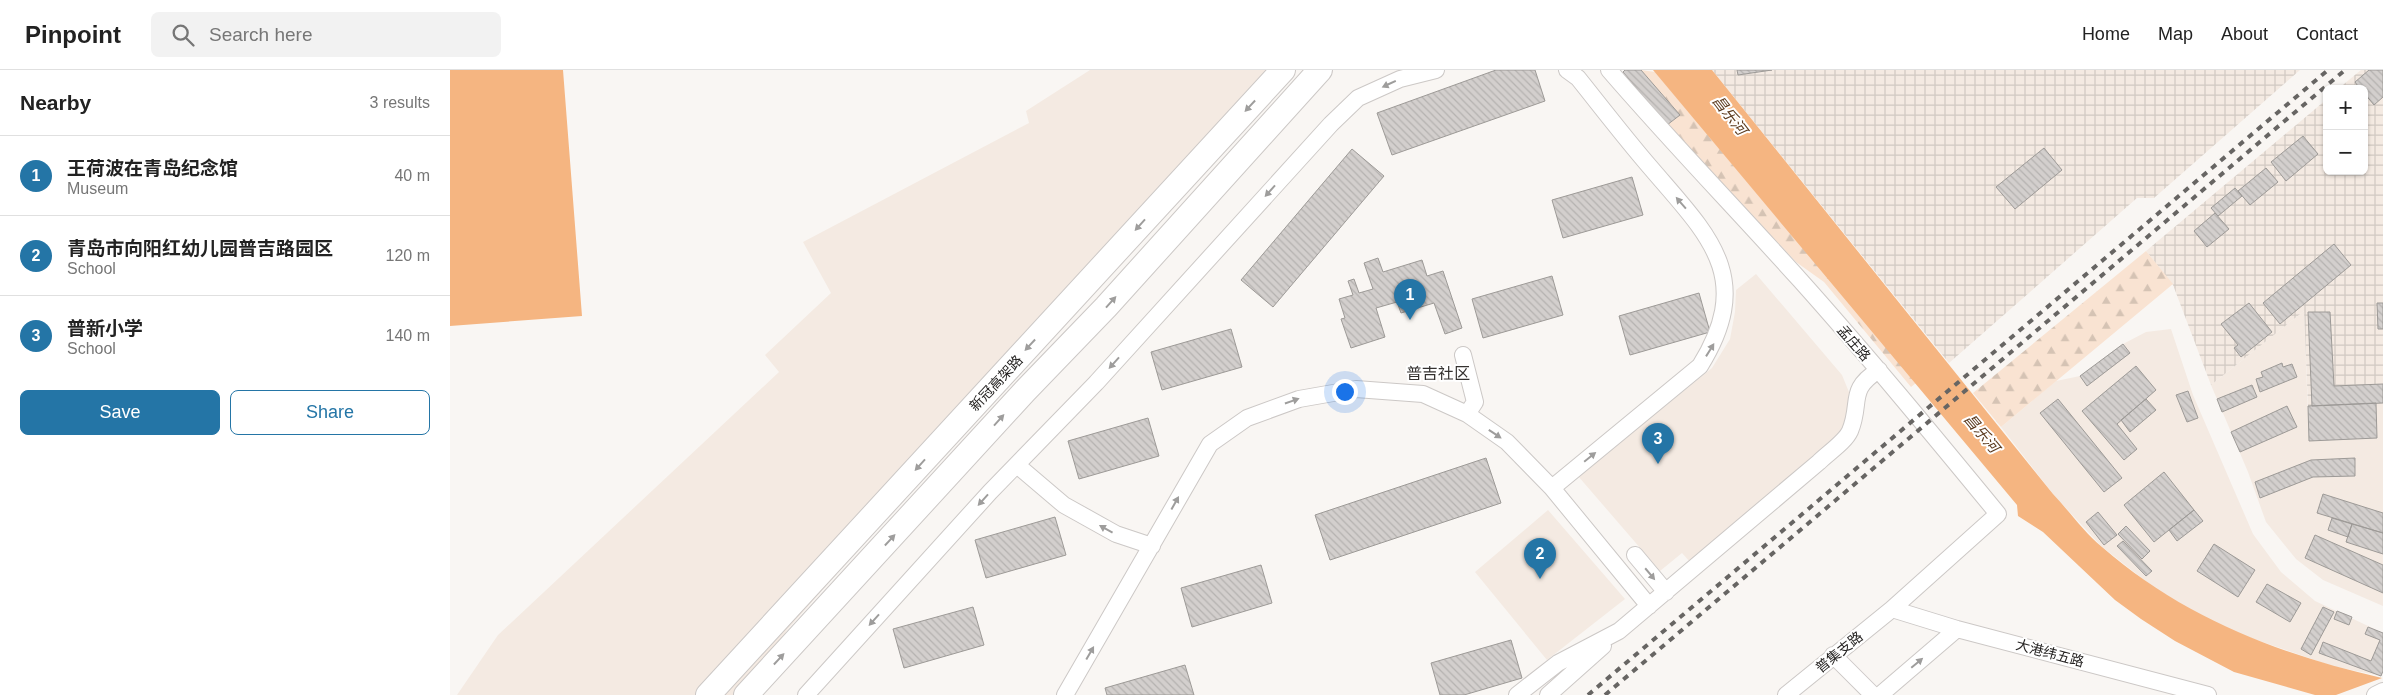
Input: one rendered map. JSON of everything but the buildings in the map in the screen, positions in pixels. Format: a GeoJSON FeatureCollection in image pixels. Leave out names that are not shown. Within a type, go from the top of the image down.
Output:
{"type":"FeatureCollection","features":[{"type":"Feature","properties":{"kind":"highway","name":"新冠高架路"},"geometry":{"type":"LineString","coordinates":[[708,695],[1283,70]]}},
{"type":"Feature","properties":{"kind":"highway","name":"新冠高架路"},"geometry":{"type":"LineString","coordinates":[[746,695],[1025,391],[1106,307],[1320,70]]}},
{"type":"Feature","properties":{"kind":"street"},"geometry":{"type":"LineString","coordinates":[[806,695],[1017,464],[1096,383],[1331,124],[1358,98],[1400,79],[1436,70]]}},
{"type":"Feature","properties":{"kind":"street"},"geometry":{"type":"LineString","coordinates":[[1552,488],[1700,366],[1716,342],[1724,312],[1724,283],[1717,254],[1701,226],[1636,152],[1578,78],[1568,70]]}},
{"type":"Feature","properties":{"kind":"street","name":"孟庄路"},"geometry":{"type":"LineString","coordinates":[[1609,70],[1668,138],[1800,280],[1879,370],[1998,514],[1892,609]]}},
{"type":"Feature","properties":{"kind":"street"},"geometry":{"type":"LineString","coordinates":[[1463,355],[1475,402],[1467,414]]}},
{"type":"Feature","properties":{"kind":"street"},"geometry":{"type":"LineString","coordinates":[[1548,695],[1648,606],[1819,462],[1849,433],[1856,413],[1857,392],[1865,379],[1879,370]]}},
{"type":"Feature","properties":{"kind":"street"},"geometry":{"type":"LineString","coordinates":[[1065,695],[1210,444],[1247,418],[1299,399],[1356,389],[1423,394],[1467,414],[1507,442],[1552,488],[1648,606]]}},
{"type":"Feature","properties":{"kind":"street"},"geometry":{"type":"LineString","coordinates":[[1017,464],[1064,505],[1116,534],[1152,546]]}},
{"type":"Feature","properties":{"kind":"street"},"geometry":{"type":"LineString","coordinates":[[1635,555],[1666,592]]}},
{"type":"Feature","properties":{"kind":"street","name":"大港纬五路"},"geometry":{"type":"LineString","coordinates":[[1892,609],[1957,629],[2208,695]]}},
{"type":"Feature","properties":{"kind":"street","name":"普集支路"},"geometry":{"type":"LineString","coordinates":[[1786,695],[1892,609]]}},
{"type":"Feature","properties":{"kind":"street"},"geometry":{"type":"LineString","coordinates":[[1880,695],[1957,629]]}},
{"type":"Feature","properties":{"kind":"street"},"geometry":{"type":"LineString","coordinates":[[1517,695],[1558,662],[1619,631]]}},
{"type":"Feature","properties":{"kind":"street"},"geometry":{"type":"LineString","coordinates":[[1833,655],[1873,695]]}},
{"type":"Feature","properties":{"kind":"street"},"geometry":{"type":"LineString","coordinates":[[2375,695],[2383,691]]}},
{"type":"Feature","properties":{"kind":"shaded area"},"geometry":{"type":"Polygon","coordinates":[[[1090,70],[1295,70],[1126,248],[787,630],[749,695],[457,695],[498,635],[779,372],[765,355],[831,293],[803,242],[1029,123],[1026,111],[1090,70]]]}},
{"type":"Feature","properties":{"kind":"shaded area"},"geometry":{"type":"Polygon","coordinates":[[[1712,70],[2300,70],[2154,198],[2137,198],[1949,363],[1712,70]]]}},
{"type":"Feature","properties":{"kind":"shaded area"},"geometry":{"type":"Polygon","coordinates":[[[2361,70],[2383,70],[2383,403],[2308,406],[2304,311],[2211,385],[2173,285],[2146,251],[2323,102],[2323,175],[2368,175],[2368,85],[2343,85],[2361,70]]]}},
{"type":"Feature","properties":{"kind":"shaded area"},"geometry":{"type":"Polygon","coordinates":[[[1756,274],[1842,375],[1851,397],[1844,431],[1691,563],[1682,553],[1660,571],[1578,476],[1712,368],[1730,339],[1735,312],[1736,290],[1756,274]]]}},
{"type":"Feature","properties":{"kind":"shaded area"},"geometry":{"type":"Polygon","coordinates":[[[2304,311],[2309,441],[2377,438],[2376,403],[2383,403],[2383,606],[2323,580],[2296,559],[2266,522],[2248,472],[2211,385],[2304,311]]]}},
{"type":"Feature","properties":{"kind":"shaded area"},"geometry":{"type":"Polygon","coordinates":[[[2171,329],[2193,395],[2253,534],[2281,572],[2315,601],[2383,633],[2383,671],[2381,676],[2332,666],[2248,637],[2204,618],[2153,587],[2101,546],[2053,494],[2001,427],[2056,381],[2080,376],[2123,344],[2146,332],[2171,329]]]}},
{"type":"Feature","properties":{"kind":"shaded area"},"geometry":{"type":"Polygon","coordinates":[[[1548,510],[1625,599],[1547,660],[1475,572],[1548,510]]]}},
{"type":"Feature","properties":{"kind":"green space"},"geometry":{"type":"Polygon","coordinates":[[[1641,70],[1655,72],[1916,383],[1911,387],[1824,282],[1796,262],[1667,125],[1679,115],[1641,70]]]}},
{"type":"Feature","properties":{"kind":"green space"},"geometry":{"type":"Polygon","coordinates":[[[2146,251],[2173,284],[2001,427],[1973,393],[2146,251]]]}},
{"type":"Feature","properties":{"kind":"water"},"geometry":{"type":"Polygon","coordinates":[[[450,70],[563,70],[582,316],[450,326],[450,70]]]}},
{"type":"Feature","properties":{"kind":"water","name":"昌乐河"},"geometry":{"type":"Polygon","coordinates":[[[1653,70],[1712,70],[2053,494],[2102,547],[2133,572],[2165,594],[2234,630],[2306,658],[2382,678],[2336,695],[2315,695],[2234,672],[2175,641],[2115,600],[2043,532],[2018,516],[2017,505],[1653,70]]]}},
{"type":"Feature","properties":{"kind":"railway"},"geometry":{"type":"LineString","coordinates":[[1588,695],[2328,70]]}},
{"type":"Feature","properties":{"kind":"railway"},"geometry":{"type":"LineString","coordinates":[[1605,695],[2345,70]]}},
{"type":"Feature","properties":{"kind":"place","name":"王荷波在青岛纪念馆"},"geometry":{"type":"Point","coordinates":[1410,320]}},
{"type":"Feature","properties":{"kind":"place","name":"普新小学"},"geometry":{"type":"Point","coordinates":[1658,464]}},
{"type":"Feature","properties":{"kind":"place","name":"青岛市向阳红幼儿园普吉路园区"},"geometry":{"type":"Point","coordinates":[1540,579]}},
{"type":"Feature","properties":{"kind":"district","name":"普吉社区"},"geometry":{"type":"Point","coordinates":[1438,373]}}]}
